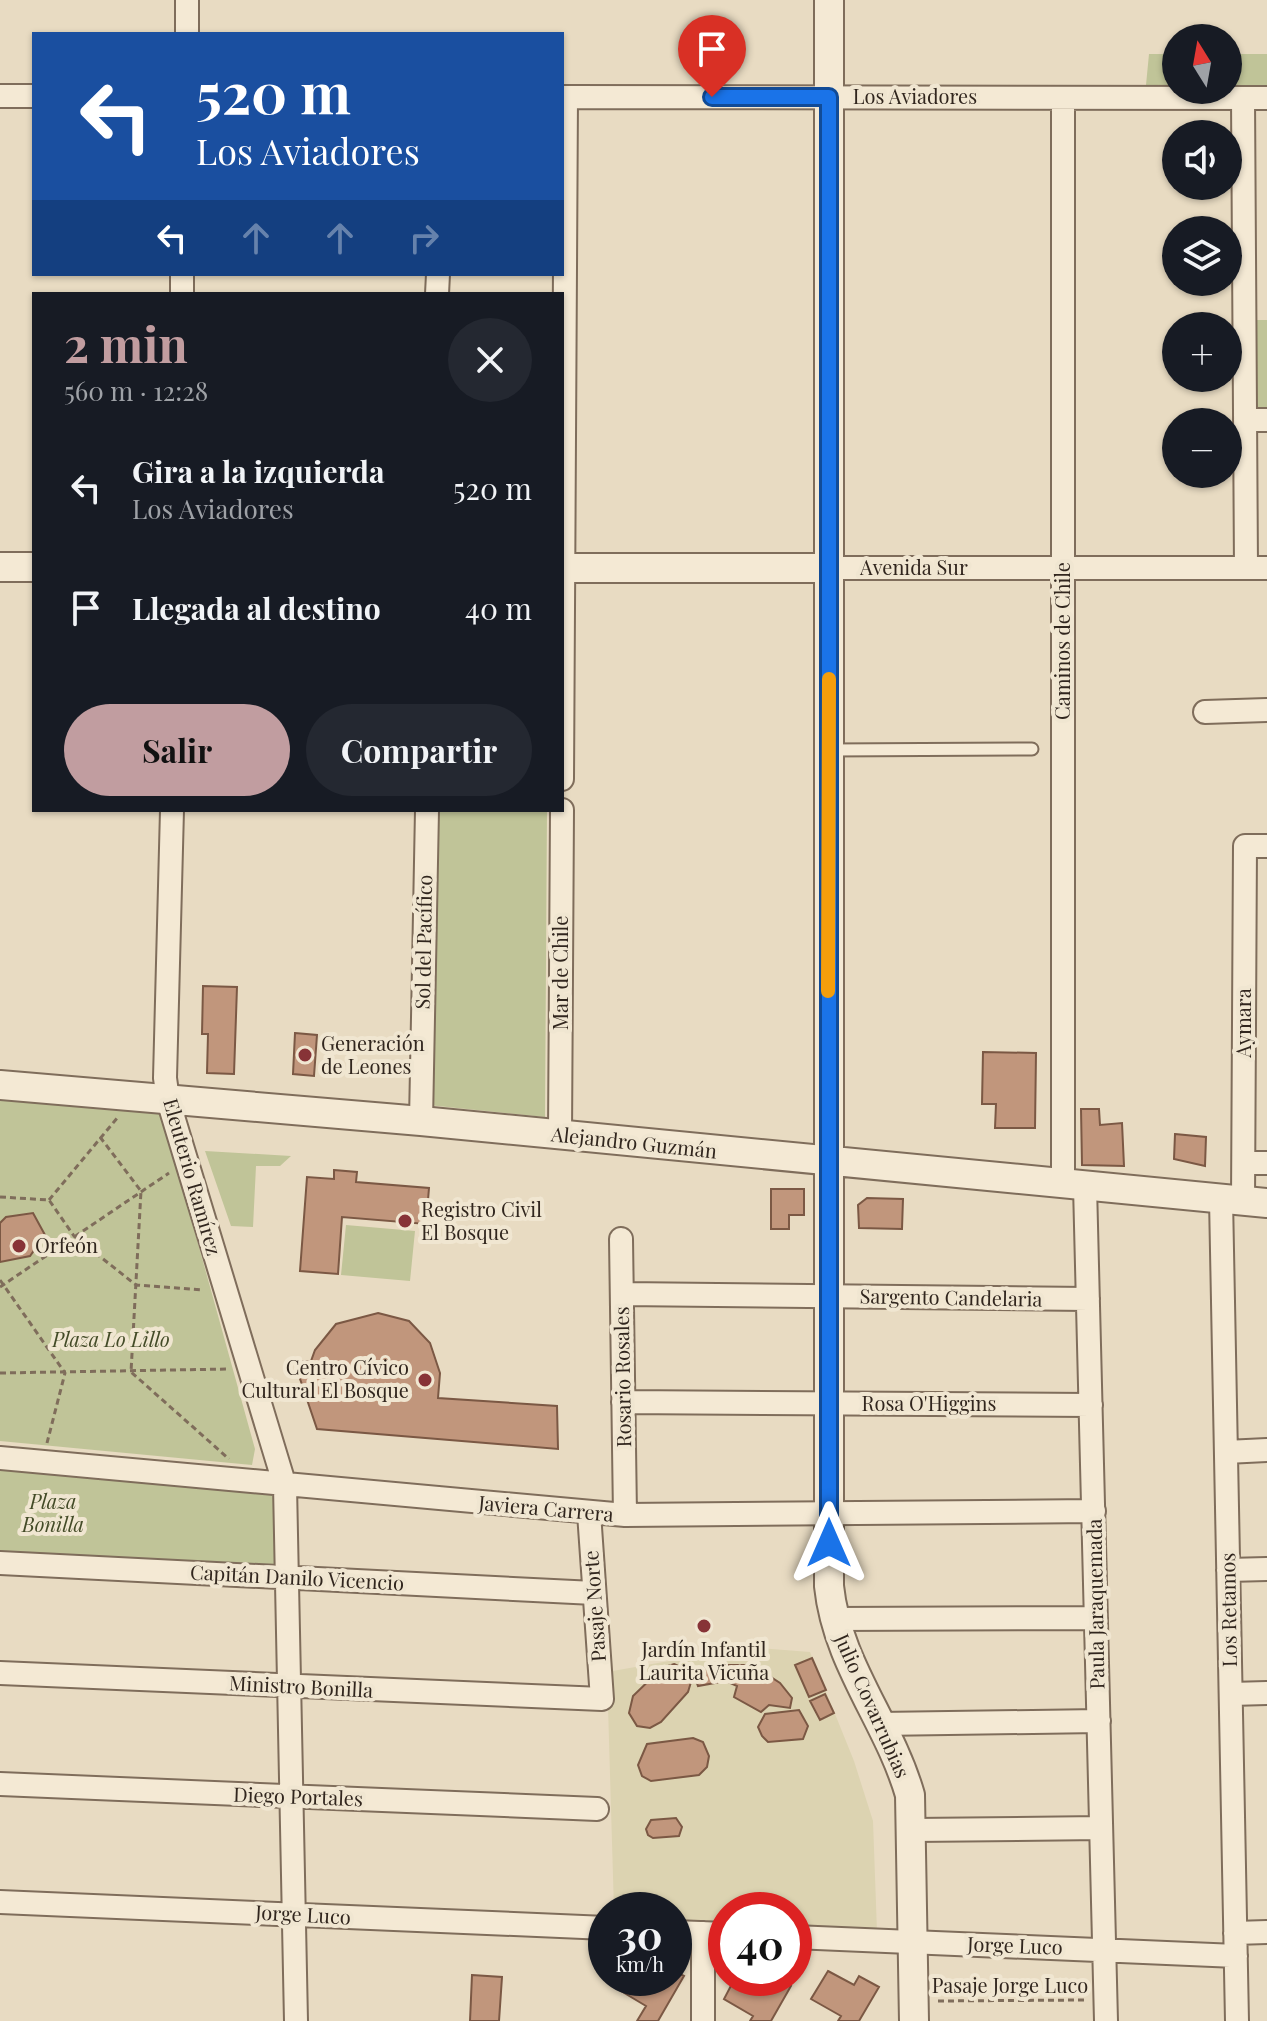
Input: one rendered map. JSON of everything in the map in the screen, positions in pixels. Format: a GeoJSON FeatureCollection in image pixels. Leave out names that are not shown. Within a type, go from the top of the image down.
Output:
{"type":"FeatureCollection","features":[{"type":"Feature","properties":{"kind":"street"},"geometry":{"type":"LineString","coordinates":[[187,0],[187,32]]}},
{"type":"Feature","properties":{"kind":"street","name":"Julio Covarrubias"},"geometry":{"type":"LineString","coordinates":[[829,0],[829,1586],[834,1619],[847,1659],[905,1777],[913,1830],[914,2011]]}},
{"type":"Feature","properties":{"kind":"street"},"geometry":{"type":"LineString","coordinates":[[0,96],[32,96]]}},
{"type":"Feature","properties":{"kind":"street","name":"Los Aviadores"},"geometry":{"type":"LineString","coordinates":[[564,97],[1267,98]]}},
{"type":"Feature","properties":{"kind":"street","name":"Caminos de Chile"},"geometry":{"type":"LineString","coordinates":[[1063,98],[1063,568],[1074,1185]]}},
{"type":"Feature","properties":{"kind":"street"},"geometry":{"type":"LineString","coordinates":[[1243,98],[1256,317],[1256,568]]}},
{"type":"Feature","properties":{"kind":"street"},"geometry":{"type":"LineString","coordinates":[[0,567],[32,567]]}},
{"type":"Feature","properties":{"kind":"street","name":"Avenida Sur"},"geometry":{"type":"LineString","coordinates":[[564,568],[1256,568]]}},
{"type":"Feature","properties":{"kind":"street"},"geometry":{"type":"LineString","coordinates":[[1205,712],[1267,710]]}},
{"type":"Feature","properties":{"kind":"street","name":"Eleuterio Ramírez"},"geometry":{"type":"LineString","coordinates":[[172,812],[165,1078],[168,1100],[285,1486],[296,2021]]}},
{"type":"Feature","properties":{"kind":"street","name":"Sol del Pacífico"},"geometry":{"type":"LineString","coordinates":[[421,1121],[427,812]]}},
{"type":"Feature","properties":{"kind":"street","name":"Mar de Chile"},"geometry":{"type":"LineString","coordinates":[[560,1135],[562,812]]}},
{"type":"Feature","properties":{"kind":"street","name":"Aymara"},"geometry":{"type":"LineString","coordinates":[[1244,1201],[1256,846]]}},
{"type":"Feature","properties":{"kind":"street","name":"Alejandro Guzmán"},"geometry":{"type":"LineString","coordinates":[[0,1085],[421,1121],[1244,1201]]}},
{"type":"Feature","properties":{"kind":"street"},"geometry":{"type":"LineString","coordinates":[[1244,1163],[1267,1163]]}},
{"type":"Feature","properties":{"kind":"street","name":"Paula Jaraquemada"},"geometry":{"type":"LineString","coordinates":[[1074,1185],[1088,1299],[1106,2010]]}},
{"type":"Feature","properties":{"kind":"street","name":"Los Retamos"},"geometry":{"type":"LineString","coordinates":[[1237,2021],[1226,1452],[1244,1201]]}},
{"type":"Feature","properties":{"kind":"street","name":"Rosario Rosales"},"geometry":{"type":"LineString","coordinates":[[621,1239],[625,1515]]}},
{"type":"Feature","properties":{"kind":"street","name":"Sargento Candelaria"},"geometry":{"type":"LineString","coordinates":[[623,1294],[1088,1299]]}},
{"type":"Feature","properties":{"kind":"street","name":"Rosa O'Higgins"},"geometry":{"type":"LineString","coordinates":[[623,1402],[1091,1405]]}},
{"type":"Feature","properties":{"kind":"street"},"geometry":{"type":"LineString","coordinates":[[1226,1452],[1267,1450]]}},
{"type":"Feature","properties":{"kind":"street","name":"Javiera Carrera"},"geometry":{"type":"LineString","coordinates":[[0,1458],[625,1515],[829,1516],[1094,1511]]}},
{"type":"Feature","properties":{"kind":"street","name":"Pasaje Norte"},"geometry":{"type":"LineString","coordinates":[[589,1513],[602,1699]]}},
{"type":"Feature","properties":{"kind":"street","name":"Capitán Danilo Vicencio"},"geometry":{"type":"LineString","coordinates":[[0,1563],[594,1593]]}},
{"type":"Feature","properties":{"kind":"street"},"geometry":{"type":"LineString","coordinates":[[1228,1570],[1267,1569]]}},
{"type":"Feature","properties":{"kind":"street"},"geometry":{"type":"LineString","coordinates":[[834,1619],[1096,1618]]}},
{"type":"Feature","properties":{"kind":"street","name":"Ministro Bonilla"},"geometry":{"type":"LineString","coordinates":[[0,1673],[602,1699]]}},
{"type":"Feature","properties":{"kind":"street"},"geometry":{"type":"LineString","coordinates":[[1231,1694],[1267,1693]]}},
{"type":"Feature","properties":{"kind":"street"},"geometry":{"type":"LineString","coordinates":[[879,1724],[1099,1721]]}},
{"type":"Feature","properties":{"kind":"street","name":"Diego Portales"},"geometry":{"type":"LineString","coordinates":[[0,1784],[597,1809]]}},
{"type":"Feature","properties":{"kind":"street"},"geometry":{"type":"LineString","coordinates":[[913,1830],[1101,1828]]}},
{"type":"Feature","properties":{"kind":"street","name":"Jorge Luco"},"geometry":{"type":"LineString","coordinates":[[0,1902],[588,1927]]}},
{"type":"Feature","properties":{"kind":"street"},"geometry":{"type":"LineString","coordinates":[[1235,1933],[1267,1932]]}},
{"type":"Feature","properties":{"kind":"street","name":"Jorge Luco"},"geometry":{"type":"LineString","coordinates":[[812,1938],[1236,1956]]}},
{"type":"Feature","properties":{"kind":"street"},"geometry":{"type":"LineString","coordinates":[[703,2021],[708,1984]]}},
{"type":"Feature","properties":{"kind":"lane"},"geometry":{"type":"LineString","coordinates":[[829,750],[1032,749]]}},
{"type":"Feature","properties":{"kind":"path"},"geometry":{"type":"LineString","coordinates":[[49,1200],[136,1098]]}},
{"type":"Feature","properties":{"kind":"path"},"geometry":{"type":"LineString","coordinates":[[100,1137],[141,1191],[131,1372]]}},
{"type":"Feature","properties":{"kind":"path"},"geometry":{"type":"LineString","coordinates":[[0,1287],[186,1162]]}},
{"type":"Feature","properties":{"kind":"path"},"geometry":{"type":"LineString","coordinates":[[0,1197],[49,1200]]}},
{"type":"Feature","properties":{"kind":"path"},"geometry":{"type":"LineString","coordinates":[[49,1200],[74,1236],[136,1285],[227,1292]]}},
{"type":"Feature","properties":{"kind":"path"},"geometry":{"type":"LineString","coordinates":[[0,1280],[65,1373],[42,1462]]}},
{"type":"Feature","properties":{"kind":"path"},"geometry":{"type":"LineString","coordinates":[[0,1373],[249,1368]]}},
{"type":"Feature","properties":{"kind":"path"},"geometry":{"type":"LineString","coordinates":[[131,1372],[256,1483]]}},
{"type":"Feature","properties":{"kind":"path","name":"Pasaje Jorge Luco"},"geometry":{"type":"LineString","coordinates":[[914,2011],[1106,2010]]}},
{"type":"Feature","properties":{"kind":"shaded area"},"geometry":{"type":"Polygon","coordinates":[[[748,1647],[810,1652],[854,1761],[873,1821],[877,1932],[812,1930],[812,1892],[708,1892],[708,1925],[692,1925],[692,1892],[613,1892],[607,1672],[748,1647]]]}},
{"type":"Feature","properties":{"kind":"green space"},"geometry":{"type":"Polygon","coordinates":[[[1149,54],[1162,54],[1162,86],[1146,85],[1149,54]]]}},
{"type":"Feature","properties":{"kind":"green space"},"geometry":{"type":"Polygon","coordinates":[[[1242,54],[1267,54],[1267,86],[1242,86],[1242,54]]]}},
{"type":"Feature","properties":{"kind":"green space"},"geometry":{"type":"Polygon","coordinates":[[[1248,320],[1267,320],[1267,417],[1248,417],[1248,320]]]}},
{"type":"Feature","properties":{"kind":"green space"},"geometry":{"type":"Polygon","coordinates":[[[434,812],[547,812],[545,1117],[428,1105],[434,812]]]}},
{"type":"Feature","properties":{"kind":"green space","name":"Plaza Lo Lillo"},"geometry":{"type":"Polygon","coordinates":[[[0,1091],[161,1110],[255,1449],[252,1465],[0,1441],[0,1091]]]}},
{"type":"Feature","properties":{"kind":"green space"},"geometry":{"type":"Polygon","coordinates":[[[205,1151],[291,1156],[280,1166],[256,1166],[253,1227],[231,1226],[205,1151]]]}},
{"type":"Feature","properties":{"kind":"green space"},"geometry":{"type":"Polygon","coordinates":[[[346,1225],[415,1231],[410,1281],[341,1275],[346,1225]]]}},
{"type":"Feature","properties":{"kind":"green space","name":"Plaza Bonilla"},"geometry":{"type":"Polygon","coordinates":[[[0,1467],[270,1492],[275,1500],[276,1566],[0,1552],[0,1467]]]}},
{"type":"Feature","properties":{"kind":"building"},"geometry":{"type":"Polygon","coordinates":[[[203,986],[237,987],[234,1074],[207,1073],[208,1034],[202,1034],[203,986]]]}},
{"type":"Feature","properties":{"kind":"building","name":"Generación de Leones"},"geometry":{"type":"Polygon","coordinates":[[[295,1033],[317,1035],[314,1076],[293,1074],[295,1033]]]}},
{"type":"Feature","properties":{"kind":"building"},"geometry":{"type":"Polygon","coordinates":[[[983,1052],[1036,1053],[1035,1128],[995,1128],[996,1104],[982,1104],[983,1052]]]}},
{"type":"Feature","properties":{"kind":"building"},"geometry":{"type":"Polygon","coordinates":[[[1081,1109],[1099,1109],[1100,1125],[1122,1123],[1124,1166],[1082,1165],[1081,1109]]]}},
{"type":"Feature","properties":{"kind":"building"},"geometry":{"type":"Polygon","coordinates":[[[1175,1134],[1206,1137],[1205,1166],[1174,1159],[1175,1134]]]}},
{"type":"Feature","properties":{"kind":"building","name":"Registro Civil El Bosque"},"geometry":{"type":"Polygon","coordinates":[[[334,1170],[357,1172],[356,1182],[429,1188],[426,1224],[342,1217],[338,1274],[300,1271],[307,1177],[334,1179],[334,1170]]]}},
{"type":"Feature","properties":{"kind":"building"},"geometry":{"type":"Polygon","coordinates":[[[771,1189],[804,1189],[804,1215],[789,1215],[789,1229],[771,1229],[771,1189]]]}},
{"type":"Feature","properties":{"kind":"building"},"geometry":{"type":"Polygon","coordinates":[[[867,1198],[903,1199],[902,1229],[859,1228],[858,1205],[867,1198]]]}},
{"type":"Feature","properties":{"kind":"building","name":"Orfeón"},"geometry":{"type":"Polygon","coordinates":[[[33,1213],[45,1235],[30,1256],[0,1262],[0,1223],[6,1217],[33,1213]]]}},
{"type":"Feature","properties":{"kind":"building"},"geometry":{"type":"Polygon","coordinates":[[[378,1313],[409,1321],[430,1343],[440,1373],[438,1398],[557,1406],[558,1449],[317,1429],[294,1361],[311,1361],[315,1350],[336,1324],[378,1313]]]}},
{"type":"Feature","properties":{"kind":"building"},"geometry":{"type":"Polygon","coordinates":[[[812,1658],[826,1690],[809,1697],[795,1665],[812,1658]]]}},
{"type":"Feature","properties":{"kind":"building"},"geometry":{"type":"Polygon","coordinates":[[[674,1664],[687,1670],[691,1682],[688,1692],[661,1722],[650,1728],[637,1726],[629,1713],[633,1696],[662,1668],[674,1664]]]}},
{"type":"Feature","properties":{"kind":"building"},"geometry":{"type":"Polygon","coordinates":[[[744,1665],[763,1672],[780,1683],[792,1698],[790,1708],[769,1705],[761,1712],[734,1697],[737,1686],[726,1681],[698,1686],[694,1675],[702,1668],[744,1665]]]}},
{"type":"Feature","properties":{"kind":"building"},"geometry":{"type":"Polygon","coordinates":[[[825,1694],[834,1713],[820,1720],[810,1701],[825,1694]]]}},
{"type":"Feature","properties":{"kind":"building"},"geometry":{"type":"Polygon","coordinates":[[[799,1710],[808,1726],[803,1739],[768,1742],[762,1736],[758,1727],[765,1714],[799,1710]]]}},
{"type":"Feature","properties":{"kind":"building"},"geometry":{"type":"Polygon","coordinates":[[[693,1738],[703,1742],[709,1756],[707,1767],[699,1775],[651,1781],[642,1776],[638,1765],[647,1744],[693,1738]]]}},
{"type":"Feature","properties":{"kind":"building"},"geometry":{"type":"Polygon","coordinates":[[[676,1818],[682,1827],[679,1836],[653,1838],[648,1835],[646,1829],[651,1820],[676,1818]]]}},
{"type":"Feature","properties":{"kind":"building"},"geometry":{"type":"Polygon","coordinates":[[[828,1971],[854,1985],[859,1976],[879,1987],[859,2021],[838,2021],[841,2016],[811,1999],[828,1971]]]}},
{"type":"Feature","properties":{"kind":"building"},"geometry":{"type":"Polygon","coordinates":[[[472,1975],[502,1977],[499,2021],[470,2021],[472,1975]]]}},
{"type":"Feature","properties":{"kind":"building"},"geometry":{"type":"Polygon","coordinates":[[[629,1996],[672,1996],[658,2021],[637,2021],[646,2006],[629,1996]]]}},
{"type":"Feature","properties":{"kind":"building"},"geometry":{"type":"Polygon","coordinates":[[[726,1996],[785,1996],[771,2021],[750,2021],[753,2016],[724,1999],[726,1996]]]}},
{"type":"Feature","properties":{"kind":"slow traffic"},"geometry":{"type":"LineString","coordinates":[[828,991],[829,679]]}},
{"type":"Feature","properties":{"kind":"place","name":"Generación de Leones"},"geometry":{"type":"Point","coordinates":[305,1055]}},
{"type":"Feature","properties":{"kind":"place","name":"Registro Civil El Bosque"},"geometry":{"type":"Point","coordinates":[405,1221]}},
{"type":"Feature","properties":{"kind":"place","name":"Orfeón"},"geometry":{"type":"Point","coordinates":[19,1246]}},
{"type":"Feature","properties":{"kind":"place","name":"Centro Cívico Cultural El Bosque"},"geometry":{"type":"Point","coordinates":[425,1380]}},
{"type":"Feature","properties":{"kind":"place","name":"Jardín Infantil Laurita Vicuña"},"geometry":{"type":"Point","coordinates":[704,1626]}},
{"type":"Feature","properties":{"kind":"route"},"geometry":{"type":"LineString","coordinates":[[712,97],[829,97],[829,1543]]}}]}
